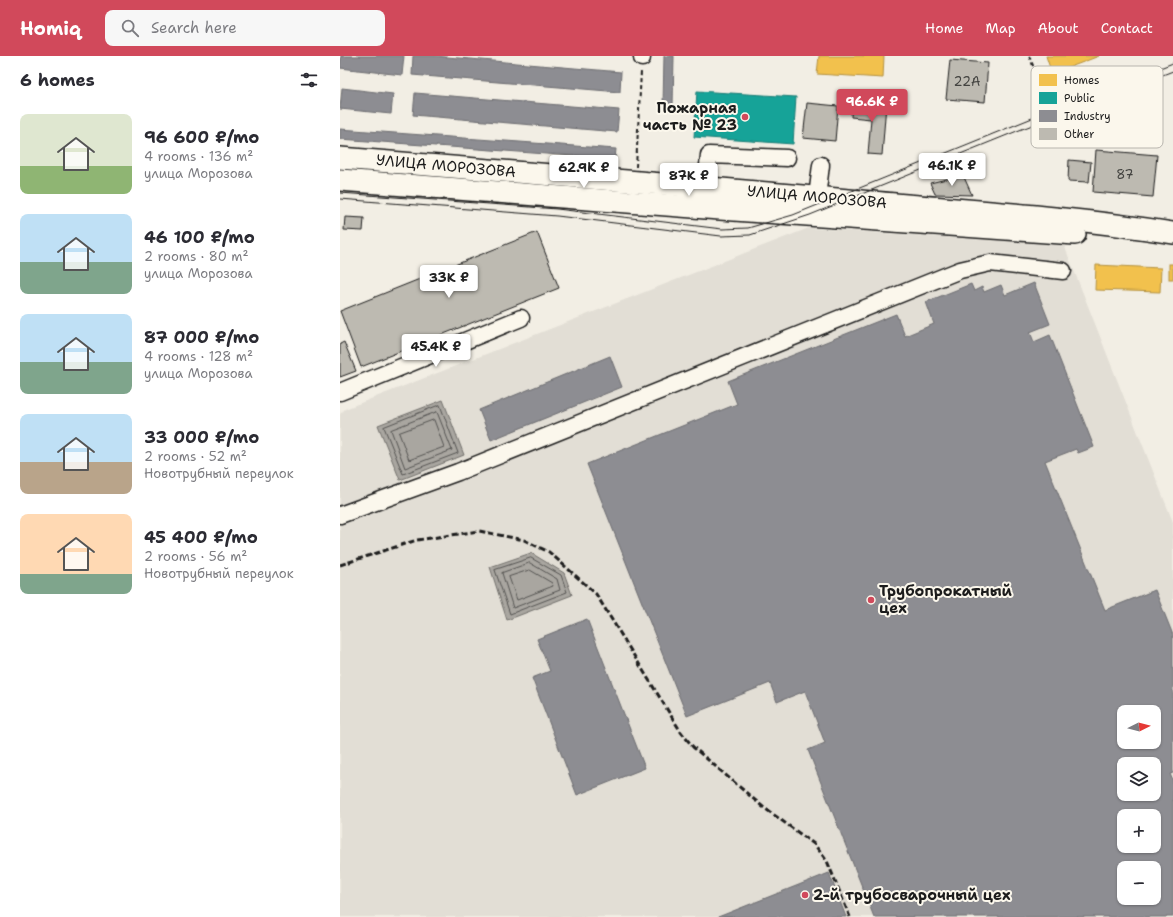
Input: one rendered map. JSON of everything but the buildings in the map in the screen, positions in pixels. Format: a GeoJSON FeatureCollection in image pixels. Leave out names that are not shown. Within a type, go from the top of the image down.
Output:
{"type":"FeatureCollection","features":[{"type":"Feature","properties":{"kind":"main road","name":"УЛИЦА МОРОЗОВА"},"geometry":{"type":"LineString","coordinates":[[340,158],[706,187],[1110,223],[1173,233]]}},
{"type":"Feature","properties":{"kind":"main road"},"geometry":{"type":"LineString","coordinates":[[600,200],[601,179]]}},
{"type":"Feature","properties":{"kind":"main road","name":"УЛИЦА МОРОЗОВА"},"geometry":{"type":"LineString","coordinates":[[340,180],[1102,236],[1173,237]]}},
{"type":"Feature","properties":{"kind":"main road"},"geometry":{"type":"LineString","coordinates":[[706,187],[706,208]]}},
{"type":"Feature","properties":{"kind":"street"},"geometry":{"type":"LineString","coordinates":[[706,187],[709,155],[787,158]]}},
{"type":"Feature","properties":{"kind":"street"},"geometry":{"type":"LineString","coordinates":[[817,197],[821,165]]}},
{"type":"Feature","properties":{"kind":"street"},"geometry":{"type":"LineString","coordinates":[[340,515],[458,472],[974,265],[990,263],[1063,270]]}},
{"type":"Feature","properties":{"kind":"street"},"geometry":{"type":"LineString","coordinates":[[340,392],[521,318]]}},
{"type":"Feature","properties":{"kind":"path"},"geometry":{"type":"LineString","coordinates":[[1029,56],[1033,66]]}},
{"type":"Feature","properties":{"kind":"path"},"geometry":{"type":"LineString","coordinates":[[635,182],[642,57]]}},
{"type":"Feature","properties":{"kind":"shaded area"},"geometry":{"type":"Polygon","coordinates":[[[809,228],[1064,245],[1173,522],[1173,917],[340,917],[340,414],[345,409],[809,228]]]}},
{"type":"Feature","properties":{"kind":"water"},"geometry":{"type":"Polygon","coordinates":[[[443,400],[464,455],[400,480],[378,425],[443,400]]]}},
{"type":"Feature","properties":{"kind":"water"},"geometry":{"type":"Polygon","coordinates":[[[531,553],[564,573],[572,595],[507,620],[490,567],[531,553]]]}},
{"type":"Feature","properties":{"kind":"tram line"},"geometry":{"type":"LineString","coordinates":[[1163,67],[1173,63]]}},
{"type":"Feature","properties":{"kind":"tram line"},"geometry":{"type":"LineString","coordinates":[[1163,75],[1173,71]]}},
{"type":"Feature","properties":{"kind":"tram line"},"geometry":{"type":"LineString","coordinates":[[340,193],[557,209],[722,229],[748,228],[793,215],[1031,119]]}},
{"type":"Feature","properties":{"kind":"tram line"},"geometry":{"type":"LineString","coordinates":[[340,199],[557,216],[721,236],[750,235],[810,215],[1031,126]]}},
{"type":"Feature","properties":{"kind":"railway"},"geometry":{"type":"LineString","coordinates":[[340,565],[417,540],[479,531],[524,540],[549,552],[596,594],[681,732],[693,747],[763,807],[814,844],[827,861],[850,917]]}},
{"type":"Feature","properties":{"kind":"place","name":"Пожарная часть № 23"},"geometry":{"type":"Point","coordinates":[745,117]}},
{"type":"Feature","properties":{"kind":"place","name":"Трубопрокатный цех"},"geometry":{"type":"Point","coordinates":[871,600]}},
{"type":"Feature","properties":{"kind":"place","name":"2-й трубосварочный цех"},"geometry":{"type":"Point","coordinates":[805,895]}}]}
